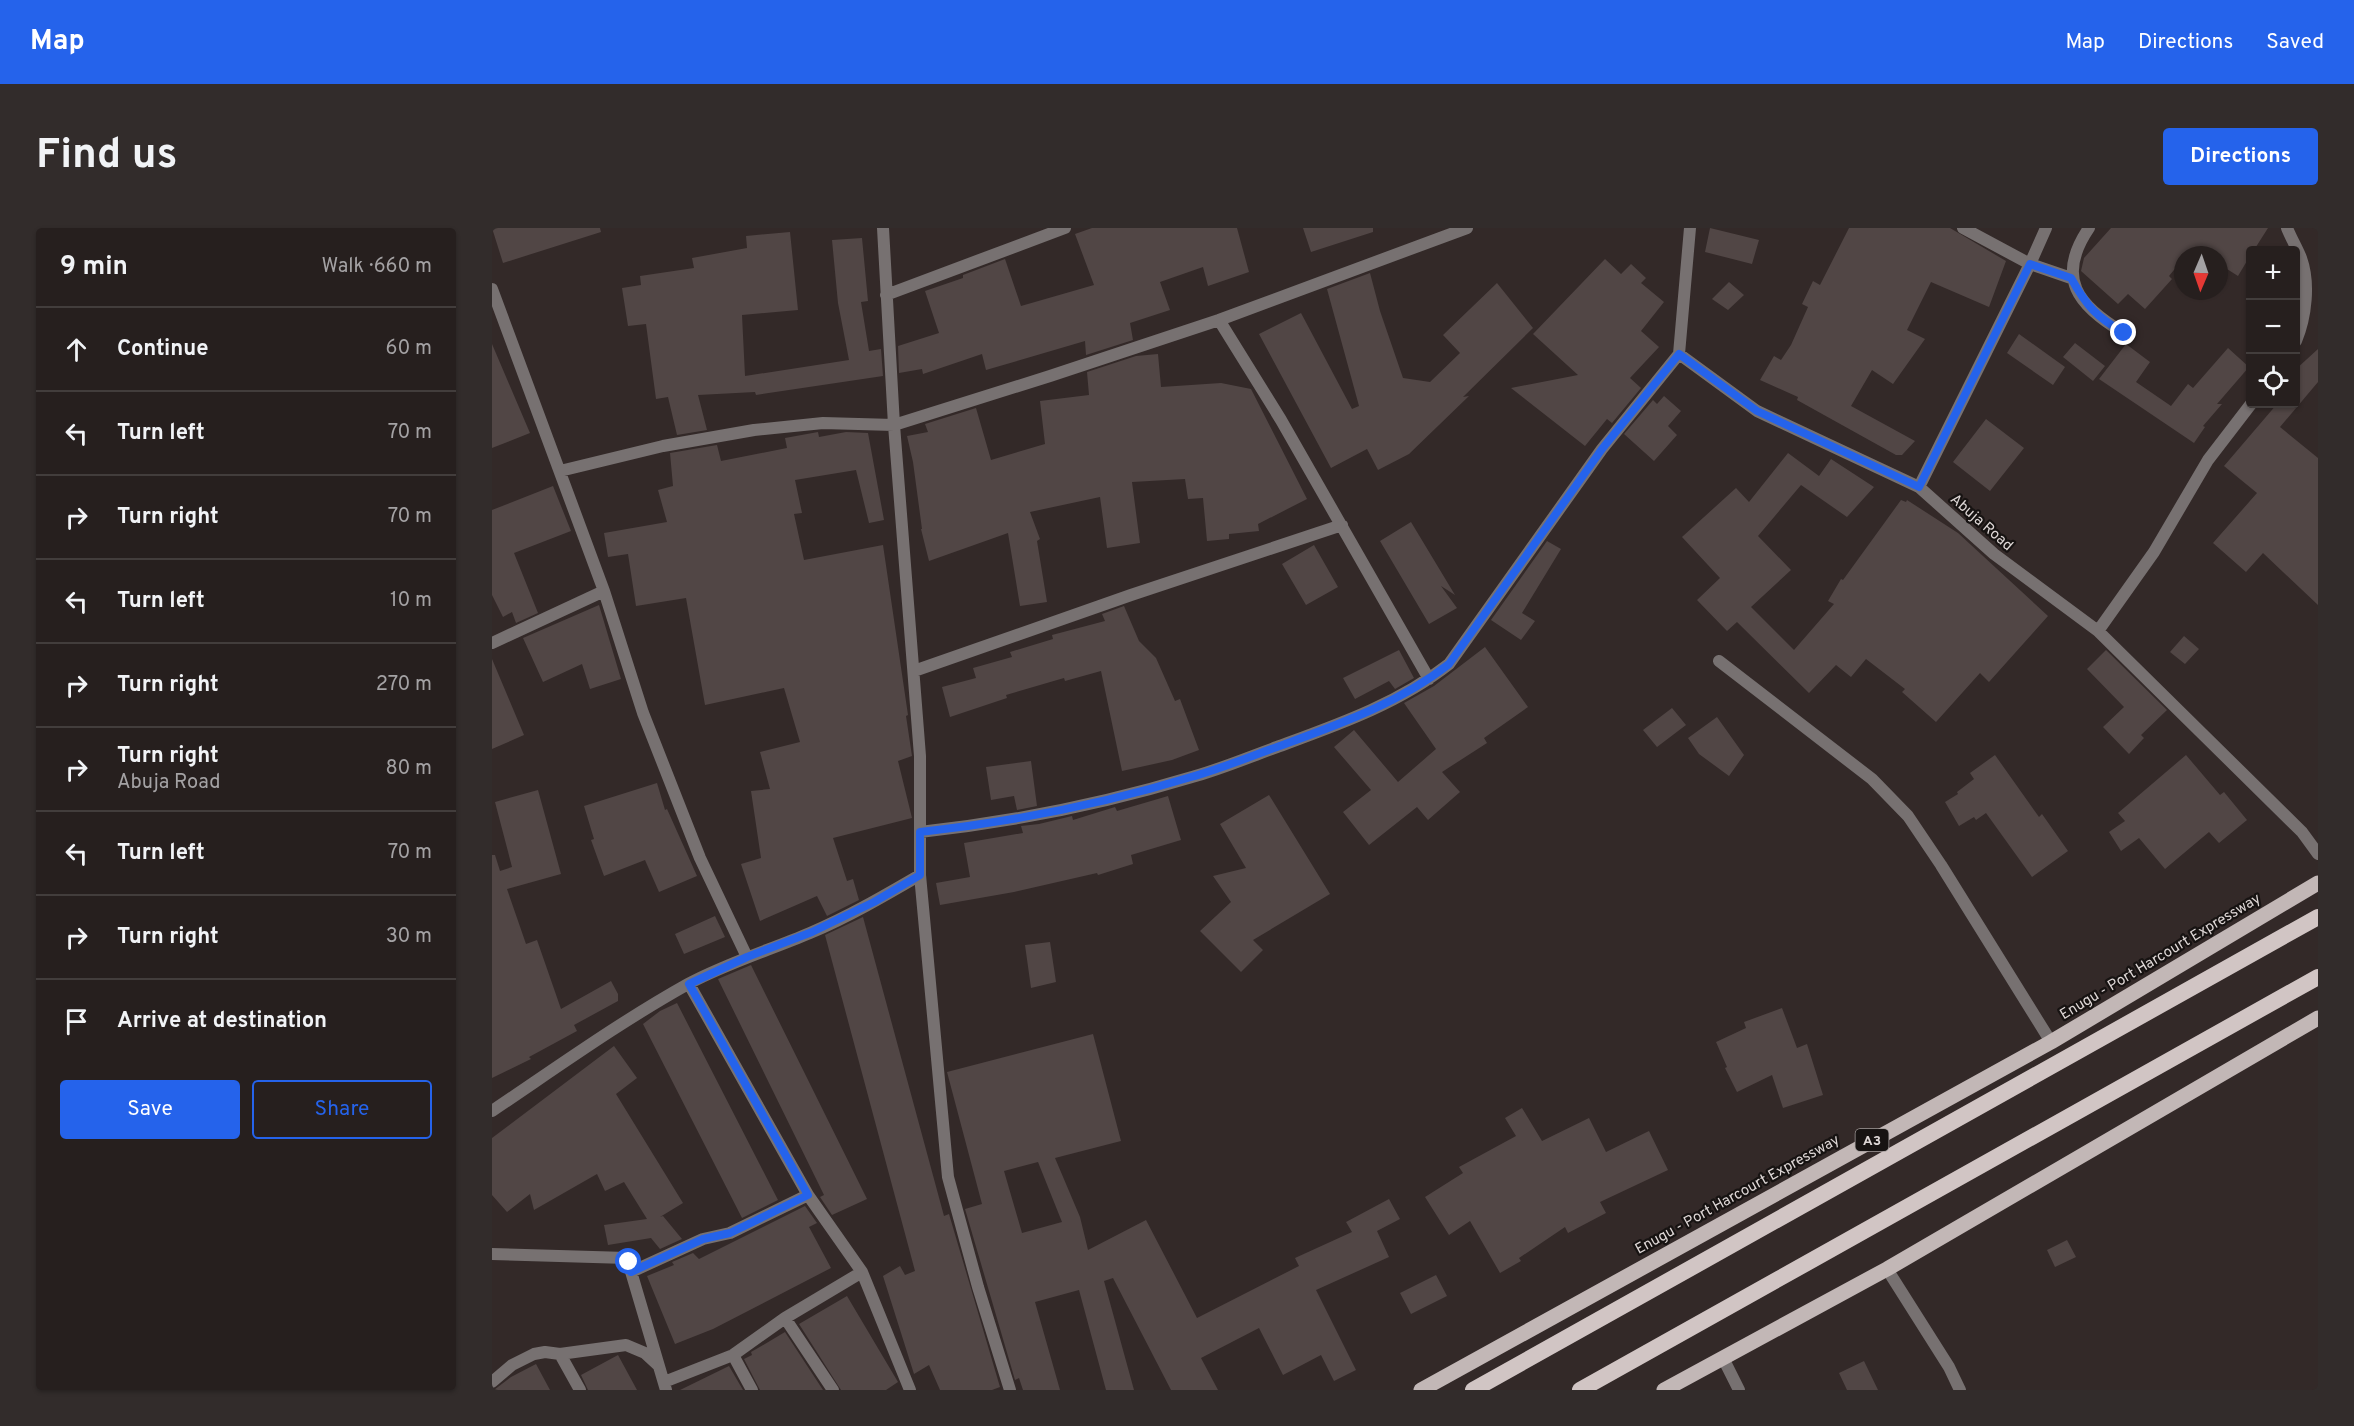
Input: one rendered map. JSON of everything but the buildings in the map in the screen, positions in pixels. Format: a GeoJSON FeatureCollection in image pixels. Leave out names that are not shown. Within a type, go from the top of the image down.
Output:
{"type":"FeatureCollection","features":[{"type":"Feature","properties":{"kind":"highway","name":"A3"},"geometry":{"type":"LineString","coordinates":[[1473,1390],[2318,917]]}},
{"type":"Feature","properties":{"kind":"highway"},"geometry":{"type":"LineString","coordinates":[[1580,1390],[2318,977]]}},
{"type":"Feature","properties":{"kind":"main road","name":"Enugu - Port Harcourt Expressway"},"geometry":{"type":"LineString","coordinates":[[1421,1390],[2051,1042],[2318,883]]}},
{"type":"Feature","properties":{"kind":"main road"},"geometry":{"type":"LineString","coordinates":[[1664,1390],[1887,1269],[2318,1018]]}},
{"type":"Feature","properties":{"kind":"street"},"geometry":{"type":"LineString","coordinates":[[883,228],[894,425],[920,756],[920,875],[948,1177],[1010,1390]]}},
{"type":"Feature","properties":{"kind":"street"},"geometry":{"type":"LineString","coordinates":[[886,295],[1065,228]]}},
{"type":"Feature","properties":{"kind":"street"},"geometry":{"type":"LineString","coordinates":[[560,471],[663,446],[754,430],[823,423],[894,425],[1219,320],[1467,228]]}},
{"type":"Feature","properties":{"kind":"street"},"geometry":{"type":"LineString","coordinates":[[920,832],[997,823],[1061,810],[1192,777],[1326,729],[1389,702],[1429,679],[1449,664],[1602,449],[1679,354],[1690,228]]}},
{"type":"Feature","properties":{"kind":"street"},"geometry":{"type":"LineString","coordinates":[[1964,228],[2030,264],[2071,278]]}},
{"type":"Feature","properties":{"kind":"street"},"geometry":{"type":"LineString","coordinates":[[1919,487],[2046,228]]}},
{"type":"Feature","properties":{"kind":"street"},"geometry":{"type":"LineString","coordinates":[[2089,228],[2078,245],[2071,278],[2080,294],[2100,318],[2124,333]]}},
{"type":"Feature","properties":{"kind":"street"},"geometry":{"type":"LineString","coordinates":[[2287,228],[2301,259],[2304,275],[2305,299],[2300,328]]}},
{"type":"Feature","properties":{"kind":"street"},"geometry":{"type":"LineString","coordinates":[[492,289],[604,591],[643,713],[700,858],[747,957]]}},
{"type":"Feature","properties":{"kind":"street"},"geometry":{"type":"LineString","coordinates":[[1219,320],[1281,420],[1429,679]]}},
{"type":"Feature","properties":{"kind":"street","name":"Abuja Road"},"geometry":{"type":"LineString","coordinates":[[1679,354],[1757,411],[1919,487],[1994,554],[2098,630],[2302,832],[2318,854]]}},
{"type":"Feature","properties":{"kind":"street"},"geometry":{"type":"LineString","coordinates":[[2098,630],[2154,552],[2208,460],[2248,408]]}},
{"type":"Feature","properties":{"kind":"street"},"geometry":{"type":"LineString","coordinates":[[914,671],[1131,595],[1342,525]]}},
{"type":"Feature","properties":{"kind":"street"},"geometry":{"type":"LineString","coordinates":[[492,643],[604,591]]}},
{"type":"Feature","properties":{"kind":"street"},"geometry":{"type":"LineString","coordinates":[[1719,661],[1872,778],[1908,816],[2051,1042]]}},
{"type":"Feature","properties":{"kind":"street"},"geometry":{"type":"LineString","coordinates":[[492,1112],[631,1019],[689,984],[747,957],[812,932],[874,902],[920,875]]}},
{"type":"Feature","properties":{"kind":"street"},"geometry":{"type":"LineString","coordinates":[[689,984],[808,1195],[862,1272],[910,1390]]}},
{"type":"Feature","properties":{"kind":"street"},"geometry":{"type":"LineString","coordinates":[[631,1272],[703,1239],[730,1233],[808,1195]]}},
{"type":"Feature","properties":{"kind":"street"},"geometry":{"type":"LineString","coordinates":[[492,1254],[622,1257],[629,1262],[665,1386],[733,1355],[785,1318],[862,1272]]}},
{"type":"Feature","properties":{"kind":"street"},"geometry":{"type":"LineString","coordinates":[[1887,1269],[1949,1367],[1960,1390]]}},
{"type":"Feature","properties":{"kind":"street"},"geometry":{"type":"LineString","coordinates":[[785,1318],[833,1390]]}},
{"type":"Feature","properties":{"kind":"street"},"geometry":{"type":"LineString","coordinates":[[492,1382],[512,1365],[534,1354],[545,1352],[560,1354],[626,1345],[645,1353],[658,1365]]}},
{"type":"Feature","properties":{"kind":"street"},"geometry":{"type":"LineString","coordinates":[[560,1354],[580,1390]]}},
{"type":"Feature","properties":{"kind":"street"},"geometry":{"type":"LineString","coordinates":[[733,1355],[752,1390]]}},
{"type":"Feature","properties":{"kind":"street"},"geometry":{"type":"LineString","coordinates":[[1723,1358],[1739,1390]]}},
{"type":"Feature","properties":{"kind":"route"},"geometry":{"type":"LineString","coordinates":[[629,1262],[631,1272],[703,1239],[730,1233],[808,1195],[689,984],[747,957],[812,932],[874,902],[920,875],[920,832],[987,825],[1061,810],[1192,777],[1326,729],[1389,702],[1429,679],[1449,664],[1602,449],[1679,354],[1757,411],[1919,487],[2030,264],[2071,278],[2080,294],[2100,318],[2124,333]]}}]}
